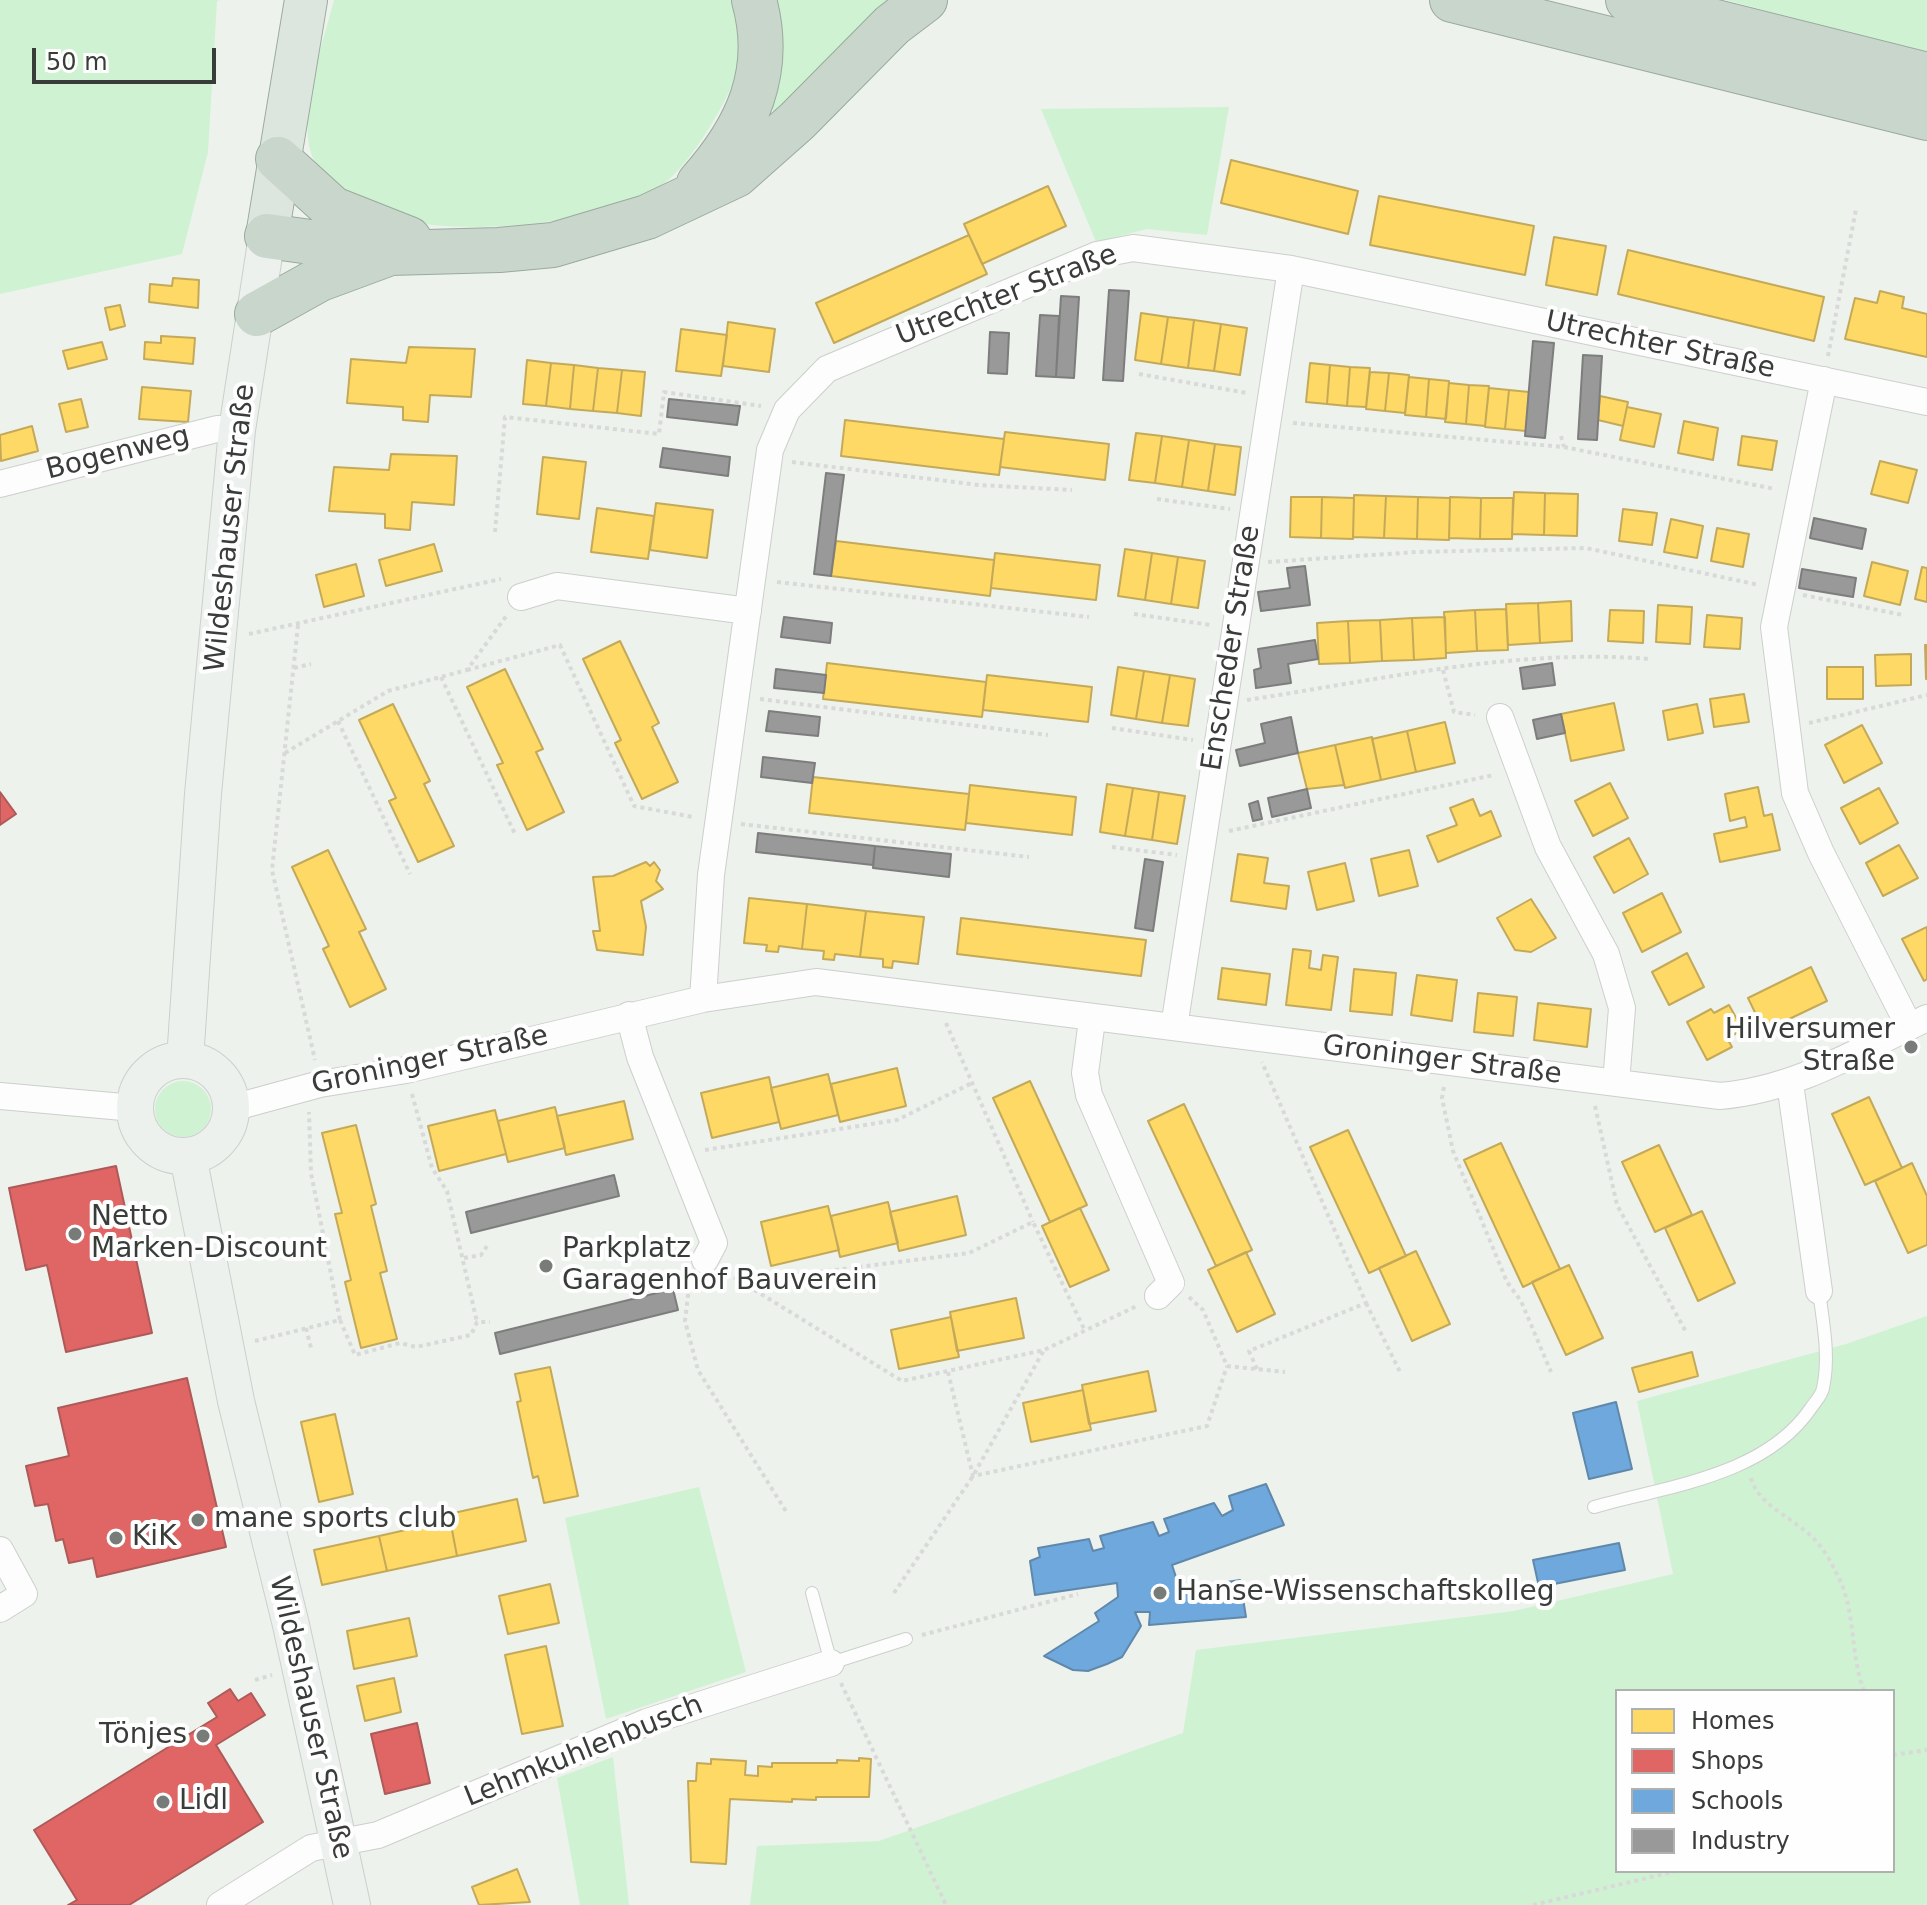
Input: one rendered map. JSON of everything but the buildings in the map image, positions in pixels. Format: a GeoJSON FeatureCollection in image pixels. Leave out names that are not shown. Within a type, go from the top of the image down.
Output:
{"type":"FeatureCollection","features":[{"type":"Feature","properties":{"kind":"highway"},"geometry":{"type":"LineString","coordinates":[[682,200],[723,156],[745,116],[760,75],[761,25],[754,0]]}},
{"type":"Feature","properties":{"kind":"highway"},"geometry":{"type":"LineString","coordinates":[[267,236],[390,253],[553,245],[604,232],[736,175],[779,138],[892,25],[925,0]]}},
{"type":"Feature","properties":{"kind":"highway"},"geometry":{"type":"LineString","coordinates":[[1452,0],[1927,118]]}},
{"type":"Feature","properties":{"kind":"highway"},"geometry":{"type":"LineString","coordinates":[[1628,0],[1927,75]]}},
{"type":"Feature","properties":{"kind":"highway"},"geometry":{"type":"LineString","coordinates":[[278,159],[333,209],[438,250]]}},
{"type":"Feature","properties":{"kind":"highway"},"geometry":{"type":"LineString","coordinates":[[257,314],[320,279],[390,253]]}},
{"type":"Feature","properties":{"kind":"main road","name":"Wildeshauser Straße"},"geometry":{"type":"LineString","coordinates":[[185,1060],[203,794],[237,430],[257,314],[278,159],[306,0]]}},
{"type":"Feature","properties":{"kind":"main road"},"geometry":{"type":"LineString","coordinates":[[185,1060],[210,1068],[218,1075],[227,1089],[232,1108],[226,1129],[209,1148],[188,1156],[160,1150],[152,1145],[141,1132],[134,1108],[146,1078],[159,1066],[185,1060]]}},
{"type":"Feature","properties":{"kind":"main road","name":"Wildeshauser Straße"},"geometry":{"type":"LineString","coordinates":[[188,1156],[225,1348],[352,1905]]}},
{"type":"Feature","properties":{"kind":"street","name":"Utrechter Straße"},"geometry":{"type":"LineString","coordinates":[[703,999],[719,821],[769,459],[787,410],[827,369],[1097,255],[1133,248],[1291,269],[1927,402]]}},
{"type":"Feature","properties":{"kind":"street","name":"Enscheder Straße"},"geometry":{"type":"LineString","coordinates":[[1174,1027],[1291,269]]}},
{"type":"Feature","properties":{"kind":"street"},"geometry":{"type":"LineString","coordinates":[[1824,380],[1774,627],[1795,793],[1821,853],[1918,1022]]}},
{"type":"Feature","properties":{"kind":"street","name":"Bogenweg"},"geometry":{"type":"LineString","coordinates":[[0,484],[217,429],[237,430]]}},
{"type":"Feature","properties":{"kind":"street"},"geometry":{"type":"LineString","coordinates":[[521,597],[557,586],[748,611]]}},
{"type":"Feature","properties":{"kind":"street"},"geometry":{"type":"LineString","coordinates":[[1500,717],[1548,847],[1606,954],[1622,1008],[1604,1082]]}},
{"type":"Feature","properties":{"kind":"street","name":"Groninger Straße"},"geometry":{"type":"LineString","coordinates":[[232,1108],[311,1087],[406,1070],[703,999],[816,982],[1092,1020],[1174,1027],[1720,1096],[1755,1093],[1790,1083],[1918,1022]]}},
{"type":"Feature","properties":{"kind":"street"},"geometry":{"type":"LineString","coordinates":[[629,1015],[640,1057],[714,1243],[705,1260]]}},
{"type":"Feature","properties":{"kind":"street"},"geometry":{"type":"LineString","coordinates":[[1092,1020],[1085,1073],[1089,1095],[1164,1290]]}},
{"type":"Feature","properties":{"kind":"street"},"geometry":{"type":"LineString","coordinates":[[1790,1083],[1819,1291]]}},
{"type":"Feature","properties":{"kind":"street"},"geometry":{"type":"LineString","coordinates":[[0,1096],[134,1108]]}},
{"type":"Feature","properties":{"kind":"street"},"geometry":{"type":"LineString","coordinates":[[0,1550],[24,1594],[0,1609]]}},
{"type":"Feature","properties":{"kind":"street","name":"Lehmkuhlenbusch"},"geometry":{"type":"LineString","coordinates":[[220,1905],[311,1848],[378,1835],[647,1722],[831,1663]]}},
{"type":"Feature","properties":{"kind":"lane"},"geometry":{"type":"LineString","coordinates":[[1594,1507],[1707,1478],[1747,1461],[1797,1430],[1823,1391],[1826,1343],[1819,1291]]}},
{"type":"Feature","properties":{"kind":"lane"},"geometry":{"type":"LineString","coordinates":[[812,1593],[831,1663],[906,1639]]}},
{"type":"Feature","properties":{"kind":"path"},"geometry":{"type":"LineString","coordinates":[[1824,380],[1856,209]]}},
{"type":"Feature","properties":{"kind":"path"},"geometry":{"type":"LineString","coordinates":[[1139,374],[1269,409],[1564,447],[1801,494]]}},
{"type":"Feature","properties":{"kind":"path"},"geometry":{"type":"LineString","coordinates":[[495,532],[505,417],[659,434],[664,392],[787,410]]}},
{"type":"Feature","properties":{"kind":"path"},"geometry":{"type":"LineString","coordinates":[[1561,436],[1564,447]]}},
{"type":"Feature","properties":{"kind":"path"},"geometry":{"type":"LineString","coordinates":[[769,459],[979,485],[1072,490]]}},
{"type":"Feature","properties":{"kind":"path"},"geometry":{"type":"LineString","coordinates":[[1157,499],[1253,513]]}},
{"type":"Feature","properties":{"kind":"path"},"geometry":{"type":"LineString","coordinates":[[1245,564],[1417,552],[1586,548],[1903,615]]}},
{"type":"Feature","properties":{"kind":"path"},"geometry":{"type":"LineString","coordinates":[[242,635],[501,579]]}},
{"type":"Feature","properties":{"kind":"path"},"geometry":{"type":"LineString","coordinates":[[753,579],[1089,617]]}},
{"type":"Feature","properties":{"kind":"path"},"geometry":{"type":"LineString","coordinates":[[467,670],[521,597]]}},
{"type":"Feature","properties":{"kind":"path"},"geometry":{"type":"LineString","coordinates":[[1134,614],[1234,629]]}},
{"type":"Feature","properties":{"kind":"path"},"geometry":{"type":"LineString","coordinates":[[298,625],[272,870],[311,1087],[311,1173],[340,1320],[355,1355],[400,1343],[416,1347],[471,1335],[477,1322],[447,1191],[432,1168],[406,1070]]}},
{"type":"Feature","properties":{"kind":"path"},"geometry":{"type":"LineString","coordinates":[[285,753],[388,691],[560,645],[634,806],[719,821],[1029,857]]}},
{"type":"Feature","properties":{"kind":"path"},"geometry":{"type":"LineString","coordinates":[[1223,704],[1443,670],[1589,654],[1649,659]]}},
{"type":"Feature","properties":{"kind":"path"},"geometry":{"type":"LineString","coordinates":[[293,668],[311,664]]}},
{"type":"Feature","properties":{"kind":"path"},"geometry":{"type":"LineString","coordinates":[[1443,670],[1454,712],[1500,717]]}},
{"type":"Feature","properties":{"kind":"path"},"geometry":{"type":"LineString","coordinates":[[441,677],[515,834]]}},
{"type":"Feature","properties":{"kind":"path"},"geometry":{"type":"LineString","coordinates":[[1787,728],[1927,695]]}},
{"type":"Feature","properties":{"kind":"path"},"geometry":{"type":"LineString","coordinates":[[736,696],[1048,735]]}},
{"type":"Feature","properties":{"kind":"path"},"geometry":{"type":"LineString","coordinates":[[338,721],[410,874]]}},
{"type":"Feature","properties":{"kind":"path"},"geometry":{"type":"LineString","coordinates":[[1112,728],[1217,743]]}},
{"type":"Feature","properties":{"kind":"path"},"geometry":{"type":"LineString","coordinates":[[1112,847],[1201,847],[1519,770]]}},
{"type":"Feature","properties":{"kind":"path"},"geometry":{"type":"LineString","coordinates":[[947,1000],[945,1020],[1033,1222],[1085,1331]]}},
{"type":"Feature","properties":{"kind":"path"},"geometry":{"type":"LineString","coordinates":[[1254,1037],[1366,1303],[1400,1372]]}},
{"type":"Feature","properties":{"kind":"path"},"geometry":{"type":"LineString","coordinates":[[1448,1061],[1442,1098],[1453,1151],[1507,1282],[1521,1301],[1551,1372]]}},
{"type":"Feature","properties":{"kind":"path"},"geometry":{"type":"LineString","coordinates":[[1604,1082],[1617,1205],[1686,1332]]}},
{"type":"Feature","properties":{"kind":"path"},"geometry":{"type":"LineString","coordinates":[[678,1154],[897,1120],[972,1083]]}},
{"type":"Feature","properties":{"kind":"path"},"geometry":{"type":"LineString","coordinates":[[751,1287],[756,1280],[969,1253],[1033,1222]]}},
{"type":"Feature","properties":{"kind":"path"},"geometry":{"type":"LineString","coordinates":[[464,1258],[481,1255],[489,1243]]}},
{"type":"Feature","properties":{"kind":"path"},"geometry":{"type":"LineString","coordinates":[[787,1513],[698,1370],[685,1321],[691,1266],[705,1260],[902,1381],[1044,1350],[1164,1290],[1203,1310],[1227,1366],[1207,1426],[973,1476]]}},
{"type":"Feature","properties":{"kind":"path"},"geometry":{"type":"LineString","coordinates":[[1257,1369],[1249,1351],[1366,1303]]}},
{"type":"Feature","properties":{"kind":"path"},"geometry":{"type":"LineString","coordinates":[[225,1348],[340,1320]]}},
{"type":"Feature","properties":{"kind":"path"},"geometry":{"type":"LineString","coordinates":[[477,1322],[490,1322]]}},
{"type":"Feature","properties":{"kind":"path"},"geometry":{"type":"LineString","coordinates":[[306,1328],[311,1348]]}},
{"type":"Feature","properties":{"kind":"path"},"geometry":{"type":"LineString","coordinates":[[894,1593],[973,1476],[1044,1350]]}},
{"type":"Feature","properties":{"kind":"path"},"geometry":{"type":"LineString","coordinates":[[1227,1366],[1285,1372]]}},
{"type":"Feature","properties":{"kind":"path"},"geometry":{"type":"LineString","coordinates":[[948,1372],[973,1476]]}},
{"type":"Feature","properties":{"kind":"path"},"geometry":{"type":"LineString","coordinates":[[1747,1461],[1754,1488],[1816,1540],[1838,1574],[1852,1611],[1862,1689]]}},
{"type":"Feature","properties":{"kind":"path"},"geometry":{"type":"LineString","coordinates":[[906,1639],[1078,1594]]}},
{"type":"Feature","properties":{"kind":"path"},"geometry":{"type":"LineString","coordinates":[[831,1663],[946,1905]]}},
{"type":"Feature","properties":{"kind":"path"},"geometry":{"type":"LineString","coordinates":[[255,1680],[272,1675]]}},
{"type":"Feature","properties":{"kind":"path"},"geometry":{"type":"LineString","coordinates":[[1895,1755],[1927,1750]]}},
{"type":"Feature","properties":{"kind":"path"},"geometry":{"type":"LineString","coordinates":[[1533,1905],[1669,1873]]}},
{"type":"Feature","properties":{"kind":"green space"},"geometry":{"type":"Polygon","coordinates":[[[0,0],[220,0],[217,1],[208,152],[182,254],[0,294],[0,0]]]}},
{"type":"Feature","properties":{"kind":"green space"},"geometry":{"type":"Polygon","coordinates":[[[334,0],[732,0],[740,22],[741,46],[729,92],[702,140],[676,173],[645,195],[618,206],[555,221],[489,227],[433,225],[404,218],[370,204],[338,186],[317,165],[310,149],[309,108],[312,84],[334,0]]]}},
{"type":"Feature","properties":{"kind":"green space"},"geometry":{"type":"Polygon","coordinates":[[[764,0],[890,0],[776,114],[766,102],[764,0]]]}},
{"type":"Feature","properties":{"kind":"green space"},"geometry":{"type":"Polygon","coordinates":[[[1726,0],[1927,0],[1927,54],[1726,0]]]}},
{"type":"Feature","properties":{"kind":"green space"},"geometry":{"type":"Polygon","coordinates":[[[1229,107],[1207,235],[1147,229],[1096,242],[1041,109],[1229,107]]]}},
{"type":"Feature","properties":{"kind":"green space"},"geometry":{"type":"Polygon","coordinates":[[[183,1081],[203,1089],[211,1109],[203,1129],[183,1137],[163,1129],[155,1109],[163,1089],[183,1081]]]}},
{"type":"Feature","properties":{"kind":"green space"},"geometry":{"type":"Polygon","coordinates":[[[1927,1316],[1927,1905],[750,1905],[757,1846],[879,1841],[1183,1733],[1196,1650],[1514,1611],[1673,1574],[1637,1401],[1846,1344],[1927,1316]]]}},
{"type":"Feature","properties":{"kind":"green space"},"geometry":{"type":"Polygon","coordinates":[[[699,1487],[746,1672],[606,1719],[565,1518],[699,1487]]]}},
{"type":"Feature","properties":{"kind":"green space"},"geometry":{"type":"Polygon","coordinates":[[[613,1757],[629,1905],[580,1905],[557,1778],[613,1757]]]}},
{"type":"Feature","properties":{"kind":"place","name":"Hilversumer Straße"},"geometry":{"type":"Point","coordinates":[1911,1047]}},
{"type":"Feature","properties":{"kind":"place","name":"Netto Marken-Discount"},"geometry":{"type":"Point","coordinates":[75,1234]}},
{"type":"Feature","properties":{"kind":"place","name":"Parkplatz Garagenhof Bauverein"},"geometry":{"type":"Point","coordinates":[546,1266]}},
{"type":"Feature","properties":{"kind":"place","name":"mane sports club"},"geometry":{"type":"Point","coordinates":[198,1520]}},
{"type":"Feature","properties":{"kind":"place","name":"KiK"},"geometry":{"type":"Point","coordinates":[116,1538]}},
{"type":"Feature","properties":{"kind":"place","name":"Hanse-Wissenschaftskolleg"},"geometry":{"type":"Point","coordinates":[1160,1593]}},
{"type":"Feature","properties":{"kind":"place","name":"Tönjes"},"geometry":{"type":"Point","coordinates":[203,1736]}},
{"type":"Feature","properties":{"kind":"place","name":"Lidl"},"geometry":{"type":"Point","coordinates":[163,1802]}}]}
